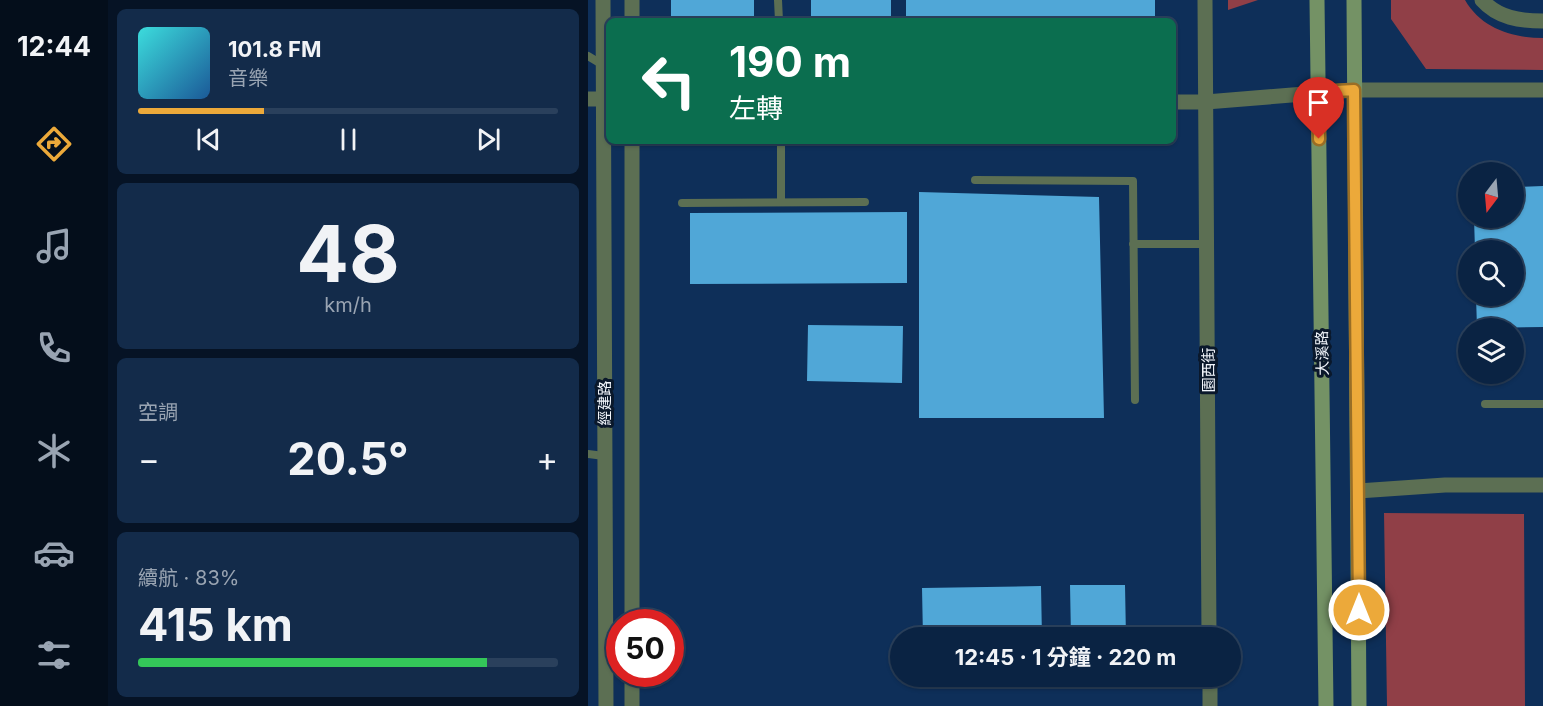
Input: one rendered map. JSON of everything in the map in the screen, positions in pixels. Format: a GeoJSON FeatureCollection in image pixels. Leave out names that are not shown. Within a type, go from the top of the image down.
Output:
{"type":"FeatureCollection","features":[{"type":"Feature","properties":{"kind":"main road","name":"大溪路"},"geometry":{"type":"LineString","coordinates":[[1317,0],[1326,706]]}},
{"type":"Feature","properties":{"kind":"main road"},"geometry":{"type":"LineString","coordinates":[[1354,0],[1359,706]]}},
{"type":"Feature","properties":{"kind":"street","name":"經建路"},"geometry":{"type":"LineString","coordinates":[[603,0],[603,65],[600,99],[606,706]]}},
{"type":"Feature","properties":{"kind":"street"},"geometry":{"type":"LineString","coordinates":[[632,0],[632,18]]}},
{"type":"Feature","properties":{"kind":"street","name":"園西街"},"geometry":{"type":"LineString","coordinates":[[1205,0],[1209,627]]}},
{"type":"Feature","properties":{"kind":"street"},"geometry":{"type":"LineString","coordinates":[[1485,3],[1517,21],[1543,21]]}},
{"type":"Feature","properties":{"kind":"street"},"geometry":{"type":"LineString","coordinates":[[1176,102],[1206,102],[1354,90],[1543,90]]}},
{"type":"Feature","properties":{"kind":"street","name":"經建路"},"geometry":{"type":"LineString","coordinates":[[632,144],[632,609]]}},
{"type":"Feature","properties":{"kind":"street"},"geometry":{"type":"LineString","coordinates":[[1358,491],[1445,485],[1543,486]]}},
{"type":"Feature","properties":{"kind":"street"},"geometry":{"type":"LineString","coordinates":[[632,687],[632,706]]}},
{"type":"Feature","properties":{"kind":"street"},"geometry":{"type":"LineString","coordinates":[[1210,687],[1210,706]]}},
{"type":"Feature","properties":{"kind":"lane"},"geometry":{"type":"LineString","coordinates":[[778,0],[778,18]]}},
{"type":"Feature","properties":{"kind":"lane"},"geometry":{"type":"LineString","coordinates":[[588,56],[603,65]]}},
{"type":"Feature","properties":{"kind":"lane"},"geometry":{"type":"LineString","coordinates":[[781,144],[781,202]]}},
{"type":"Feature","properties":{"kind":"lane"},"geometry":{"type":"LineString","coordinates":[[975,180],[1133,182],[1135,400]]}},
{"type":"Feature","properties":{"kind":"lane"},"geometry":{"type":"LineString","coordinates":[[682,203],[866,202]]}},
{"type":"Feature","properties":{"kind":"lane"},"geometry":{"type":"LineString","coordinates":[[1133,244],[1207,244]]}},
{"type":"Feature","properties":{"kind":"lane"},"geometry":{"type":"LineString","coordinates":[[1485,404],[1543,404]]}},
{"type":"Feature","properties":{"kind":"lane"},"geometry":{"type":"LineString","coordinates":[[588,454],[604,456]]}},
{"type":"Feature","properties":{"kind":"shaded area"},"geometry":{"type":"Polygon","coordinates":[[[1228,0],[1258,0],[1228,10],[1228,0]]]}},
{"type":"Feature","properties":{"kind":"shaded area"},"geometry":{"type":"Polygon","coordinates":[[[1391,0],[1465,0],[1480,18],[1498,30],[1531,38],[1543,38],[1543,70],[1426,69],[1391,19],[1391,0]]]}},
{"type":"Feature","properties":{"kind":"shaded area"},"geometry":{"type":"Polygon","coordinates":[[[1384,513],[1524,514],[1525,706],[1387,706],[1384,513]]]}},
{"type":"Feature","properties":{"kind":"building"},"geometry":{"type":"Polygon","coordinates":[[[671,0],[754,0],[754,18],[671,18],[671,0]]]}},
{"type":"Feature","properties":{"kind":"building"},"geometry":{"type":"Polygon","coordinates":[[[811,0],[891,0],[891,18],[811,18],[811,0]]]}},
{"type":"Feature","properties":{"kind":"building"},"geometry":{"type":"Polygon","coordinates":[[[906,0],[1155,0],[1155,18],[906,18],[906,0]]]}},
{"type":"Feature","properties":{"kind":"building"},"geometry":{"type":"Polygon","coordinates":[[[1543,186],[1543,327],[1524,327],[1524,318],[1477,318],[1476,306],[1524,306],[1524,240],[1475,240],[1474,228],[1524,228],[1524,187],[1543,186]]]}},
{"type":"Feature","properties":{"kind":"building"},"geometry":{"type":"Polygon","coordinates":[[[919,192],[1099,197],[1104,418],[919,418],[919,192]]]}},
{"type":"Feature","properties":{"kind":"building"},"geometry":{"type":"Polygon","coordinates":[[[907,212],[907,283],[690,284],[690,213],[907,212]]]}},
{"type":"Feature","properties":{"kind":"building"},"geometry":{"type":"Polygon","coordinates":[[[808,325],[903,326],[902,383],[807,381],[808,325]]]}},
{"type":"Feature","properties":{"kind":"building"},"geometry":{"type":"Polygon","coordinates":[[[1070,585],[1125,585],[1126,627],[1071,627],[1070,585]]]}},
{"type":"Feature","properties":{"kind":"building"},"geometry":{"type":"Polygon","coordinates":[[[1041,586],[1042,627],[923,627],[922,588],[1041,586]]]}},
{"type":"Feature","properties":{"kind":"building"},"geometry":{"type":"Polygon","coordinates":[[[924,687],[1059,687],[924,689],[924,687]]]}},
{"type":"Feature","properties":{"kind":"route"},"geometry":{"type":"LineString","coordinates":[[1319,139],[1318,92],[1354,90],[1359,610]]}}]}
